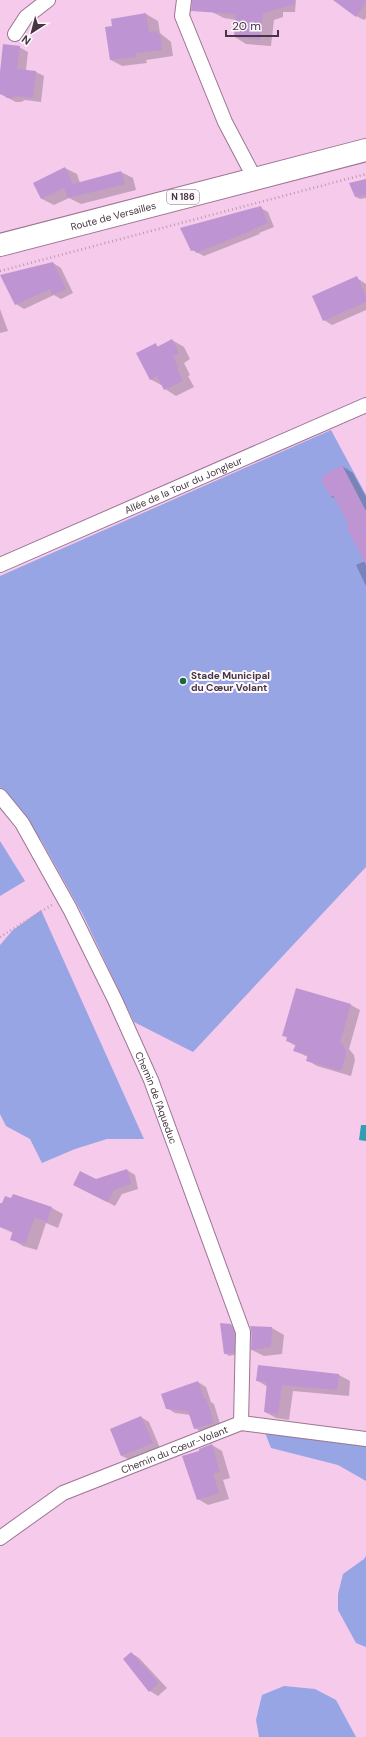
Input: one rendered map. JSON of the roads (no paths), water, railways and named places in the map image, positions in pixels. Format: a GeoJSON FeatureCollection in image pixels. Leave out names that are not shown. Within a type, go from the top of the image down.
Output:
{"type":"FeatureCollection","features":[{"type":"Feature","properties":{"kind":"main road","name":"Route de Versailles"},"geometry":{"type":"LineString","coordinates":[[0,245],[366,150]]}},
{"type":"Feature","properties":{"kind":"street"},"geometry":{"type":"LineString","coordinates":[[15,34],[26,17],[48,0]]}},
{"type":"Feature","properties":{"kind":"street"},"geometry":{"type":"LineString","coordinates":[[184,0],[182,16],[225,122],[254,179]]}},
{"type":"Feature","properties":{"kind":"street","name":"Allée de la Tour du Jongleur"},"geometry":{"type":"LineString","coordinates":[[0,565],[366,405]]}},
{"type":"Feature","properties":{"kind":"street","name":"Chemin de l'Aqueduc"},"geometry":{"type":"LineString","coordinates":[[0,796],[22,823],[64,898],[115,1000],[151,1080],[242,1332],[241,1423]]}},
{"type":"Feature","properties":{"kind":"street","name":"Chemin du Cœur-Volant"},"geometry":{"type":"LineString","coordinates":[[0,1538],[63,1493],[241,1423],[366,1439]]}},
{"type":"Feature","properties":{"kind":"place","name":"Stade Municipal du Cœur Volant"},"geometry":{"type":"Point","coordinates":[183,681]}}]}
